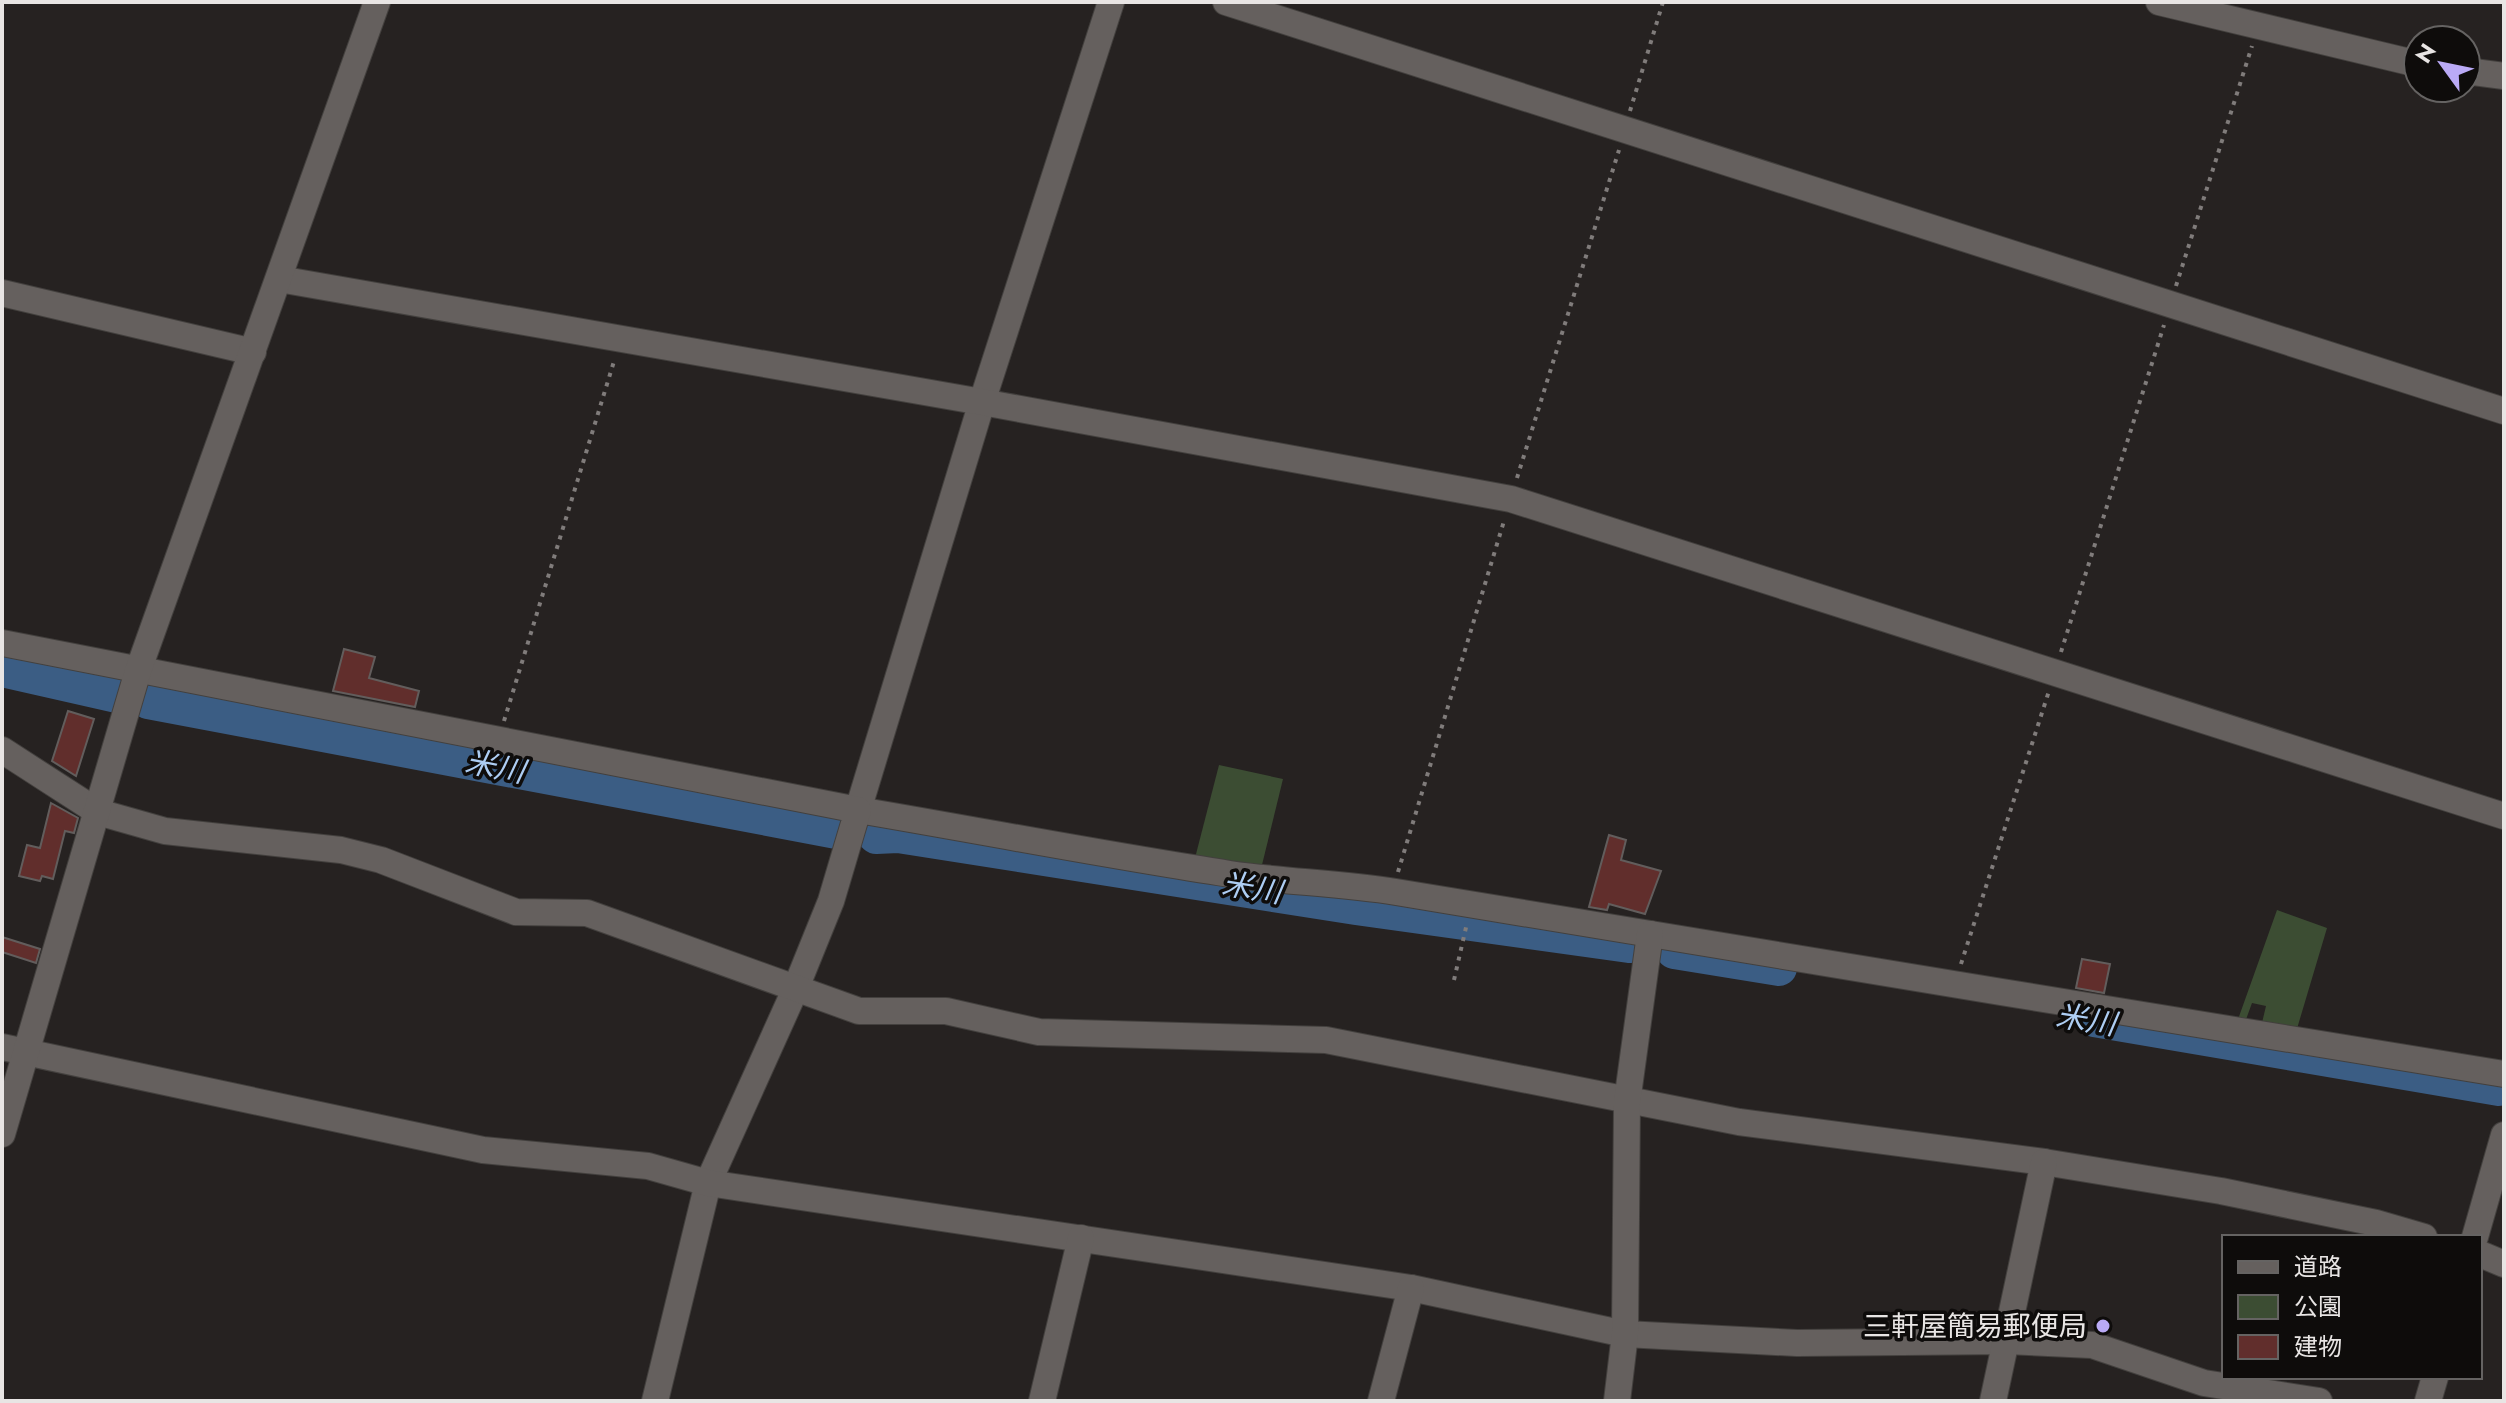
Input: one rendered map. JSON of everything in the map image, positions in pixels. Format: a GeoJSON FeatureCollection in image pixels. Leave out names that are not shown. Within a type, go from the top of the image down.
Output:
{"type":"FeatureCollection","features":[{"type":"Feature","properties":{"kind":"street"},"geometry":{"type":"LineString","coordinates":[[2,1134],[14,1050],[98,812],[138,671],[377,2]]}},
{"type":"Feature","properties":{"kind":"street"},"geometry":{"type":"LineString","coordinates":[[655,1401],[708,1183],[795,990],[831,901],[982,402],[1111,2]]}},
{"type":"Feature","properties":{"kind":"street"},"geometry":{"type":"LineString","coordinates":[[1226,2],[2504,411]]}},
{"type":"Feature","properties":{"kind":"street"},"geometry":{"type":"LineString","coordinates":[[2159,2],[2402,60]]}},
{"type":"Feature","properties":{"kind":"street"},"geometry":{"type":"LineString","coordinates":[[2482,73],[2504,76]]}},
{"type":"Feature","properties":{"kind":"street"},"geometry":{"type":"LineString","coordinates":[[279,279],[982,402],[1511,499],[2504,816]]}},
{"type":"Feature","properties":{"kind":"street"},"geometry":{"type":"LineString","coordinates":[[2,293],[253,352]]}},
{"type":"Feature","properties":{"kind":"street"},"geometry":{"type":"LineString","coordinates":[[2,643],[858,810],[1232,875],[1392,891],[1955,982],[2174,1023],[2504,1074]]}},
{"type":"Feature","properties":{"kind":"street"},"geometry":{"type":"LineString","coordinates":[[2,750],[98,812],[165,831],[341,850],[381,860],[516,912],[587,913],[859,1011],[946,1011],[1039,1032],[1326,1040],[1739,1122],[2044,1162],[2221,1191],[2376,1223],[2417,1235]]}},
{"type":"Feature","properties":{"kind":"street"},"geometry":{"type":"LineString","coordinates":[[1617,1401],[1625,1334],[1627,1102],[1650,934]]}},
{"type":"Feature","properties":{"kind":"street"},"geometry":{"type":"LineString","coordinates":[[14,1050],[483,1150],[648,1166],[708,1183],[1411,1288],[1625,1334],[1797,1343],[2007,1341],[2092,1345],[2204,1383],[2319,1401]]}},
{"type":"Feature","properties":{"kind":"street"},"geometry":{"type":"LineString","coordinates":[[2476,1235],[2504,1135]]}},
{"type":"Feature","properties":{"kind":"street"},"geometry":{"type":"LineString","coordinates":[[1993,1401],[2044,1162]]}},
{"type":"Feature","properties":{"kind":"street"},"geometry":{"type":"LineString","coordinates":[[1042,1401],[1081,1238]]}},
{"type":"Feature","properties":{"kind":"street"},"geometry":{"type":"LineString","coordinates":[[2482,1255],[2504,1264]]}},
{"type":"Feature","properties":{"kind":"street"},"geometry":{"type":"LineString","coordinates":[[1381,1401],[1411,1288]]}},
{"type":"Feature","properties":{"kind":"street"},"geometry":{"type":"LineString","coordinates":[[2428,1401],[2434,1379]]}},
{"type":"Feature","properties":{"kind":"path"},"geometry":{"type":"LineString","coordinates":[[1392,891],[1663,2]]}},
{"type":"Feature","properties":{"kind":"path"},"geometry":{"type":"LineString","coordinates":[[1955,982],[2258,28]]}},
{"type":"Feature","properties":{"kind":"path"},"geometry":{"type":"LineString","coordinates":[[498,738],[621,339]]}},
{"type":"Feature","properties":{"kind":"path"},"geometry":{"type":"LineString","coordinates":[[1454,980],[1466,927]]}},
{"type":"Feature","properties":{"kind":"green space"},"geometry":{"type":"Polygon","coordinates":[[[1219,765],[1283,779],[1261,869],[1195,858],[1219,765]]]}},
{"type":"Feature","properties":{"kind":"green space"},"geometry":{"type":"Polygon","coordinates":[[[2277,910],[2327,928],[2296,1032],[2261,1027],[2266,1006],[2252,1003],[2244,1025],[2236,1025],[2277,910]]]}},
{"type":"Feature","properties":{"kind":"building"},"geometry":{"type":"Polygon","coordinates":[[[344,649],[375,657],[369,678],[419,691],[415,707],[333,691],[344,649]]]}},
{"type":"Feature","properties":{"kind":"building"},"geometry":{"type":"Polygon","coordinates":[[[68,711],[94,719],[76,776],[52,761],[68,711]]]}},
{"type":"Feature","properties":{"kind":"building"},"geometry":{"type":"Polygon","coordinates":[[[51,803],[78,818],[74,833],[65,831],[53,879],[42,876],[40,881],[19,876],[27,845],[40,848],[51,803]]]}},
{"type":"Feature","properties":{"kind":"building"},"geometry":{"type":"Polygon","coordinates":[[[1609,835],[1626,840],[1621,860],[1661,871],[1645,914],[1609,904],[1607,910],[1589,907],[1609,835]]]}},
{"type":"Feature","properties":{"kind":"building"},"geometry":{"type":"Polygon","coordinates":[[[2,937],[40,949],[36,963],[2,952],[2,937]]]}},
{"type":"Feature","properties":{"kind":"building"},"geometry":{"type":"Polygon","coordinates":[[[2082,959],[2110,964],[2104,993],[2076,988],[2082,959]]]}},
{"type":"Feature","properties":{"kind":"waterway","name":"米川"},"geometry":{"type":"LineString","coordinates":[[2,669],[121,696]]}},
{"type":"Feature","properties":{"kind":"waterway","name":"米川"},"geometry":{"type":"LineString","coordinates":[[148,701],[842,832]]}},
{"type":"Feature","properties":{"kind":"waterway","name":"米川"},"geometry":{"type":"LineString","coordinates":[[876,836],[898,835],[1356,907],[1629,945]]}},
{"type":"Feature","properties":{"kind":"waterway","name":"米川"},"geometry":{"type":"LineString","coordinates":[[1674,951],[1779,968]]}},
{"type":"Feature","properties":{"kind":"waterway","name":"米川"},"geometry":{"type":"LineString","coordinates":[[2094,1019],[2499,1088]]}},
{"type":"Feature","properties":{"kind":"place","name":"三軒屋簡易郵便局"},"geometry":{"type":"Point","coordinates":[2103,1326]}}]}
